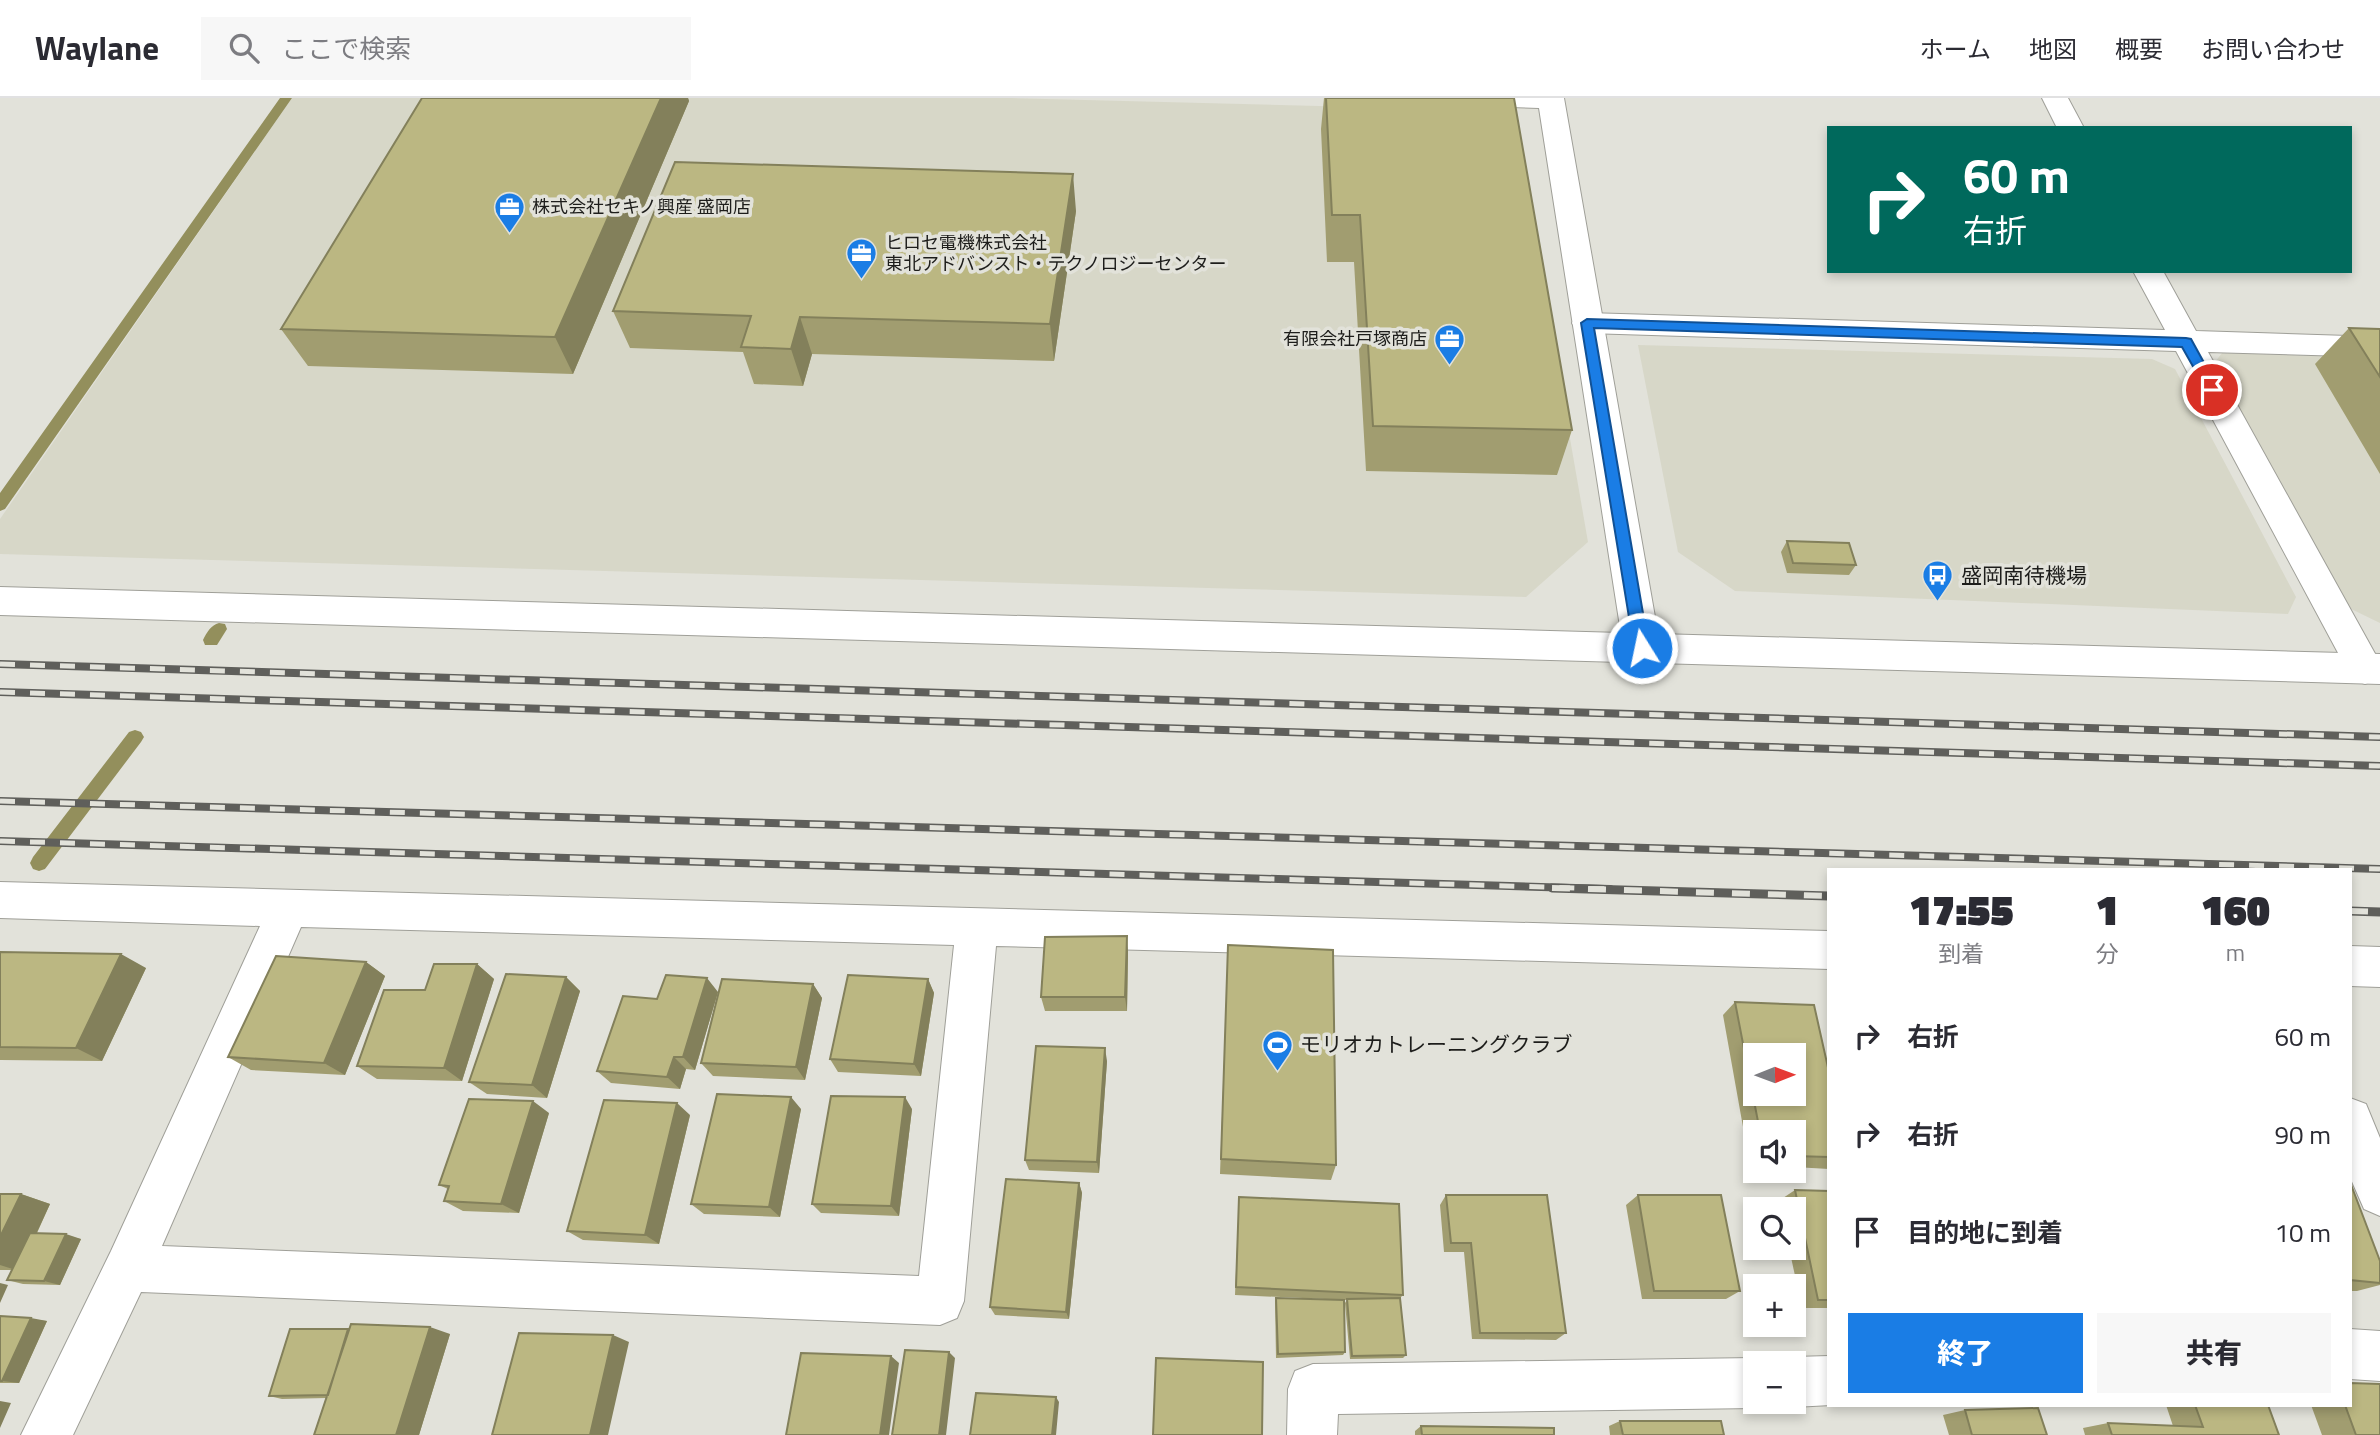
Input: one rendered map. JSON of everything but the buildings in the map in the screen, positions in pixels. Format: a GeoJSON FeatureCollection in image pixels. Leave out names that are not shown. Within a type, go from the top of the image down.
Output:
{"type":"FeatureCollection","features":[{"type":"Feature","properties":{"kind":"street"},"geometry":{"type":"LineString","coordinates":[[1478,98],[1551,99],[1642,648]]}},
{"type":"Feature","properties":{"kind":"street"},"geometry":{"type":"LineString","coordinates":[[2055,98],[2070,126]]}},
{"type":"Feature","properties":{"kind":"street"},"geometry":{"type":"LineString","coordinates":[[2149,273],[2373,669]]}},
{"type":"Feature","properties":{"kind":"street"},"geometry":{"type":"LineString","coordinates":[[1587,323],[2380,348]]}},
{"type":"Feature","properties":{"kind":"street"},"geometry":{"type":"LineString","coordinates":[[0,600],[2373,669]]}},
{"type":"Feature","properties":{"kind":"street"},"geometry":{"type":"LineString","coordinates":[[0,900],[1827,950]]}},
{"type":"Feature","properties":{"kind":"street"},"geometry":{"type":"LineString","coordinates":[[46,1435],[128,1268],[288,909]]}},
{"type":"Feature","properties":{"kind":"street"},"geometry":{"type":"LineString","coordinates":[[128,1268],[940,1301],[977,925]]}},
{"type":"Feature","properties":{"kind":"street"},"geometry":{"type":"LineString","coordinates":[[2352,966],[2380,967]]}},
{"type":"Feature","properties":{"kind":"street"},"geometry":{"type":"LineString","coordinates":[[2352,1125],[2380,1193]]}},
{"type":"Feature","properties":{"kind":"street"},"geometry":{"type":"LineString","coordinates":[[2352,1354],[2380,1356]]}},
{"type":"Feature","properties":{"kind":"street"},"geometry":{"type":"LineString","coordinates":[[1806,1382],[1827,1381]]}},
{"type":"Feature","properties":{"kind":"street"},"geometry":{"type":"LineString","coordinates":[[1312,1435],[1313,1390],[1743,1382]]}},
{"type":"Feature","properties":{"kind":"shaded area"},"geometry":{"type":"Polygon","coordinates":[[[292,98],[1011,98],[1513,111],[1588,542],[1526,597],[0,554],[0,519],[292,98]]]}},
{"type":"Feature","properties":{"kind":"shaded area","name":"盛岡南待機場"},"geometry":{"type":"Polygon","coordinates":[[[1638,345],[2152,359],[2175,369],[2296,597],[2288,614],[1735,591],[1678,552],[1638,345]]]}},
{"type":"Feature","properties":{"kind":"shaded area"},"geometry":{"type":"Polygon","coordinates":[[[2222,353],[2380,358],[2380,623],[2347,607],[2212,366],[2222,353]]]}},
{"type":"Feature","properties":{"kind":"waterway"},"geometry":{"type":"LineString","coordinates":[[0,505],[286,98]]}},
{"type":"Feature","properties":{"kind":"waterway"},"geometry":{"type":"LineString","coordinates":[[211,640],[219,629]]}},
{"type":"Feature","properties":{"kind":"waterway"},"geometry":{"type":"LineString","coordinates":[[39,863],[135,737]]}},
{"type":"Feature","properties":{"kind":"railway"},"geometry":{"type":"LineString","coordinates":[[0,664],[2380,737]]}},
{"type":"Feature","properties":{"kind":"railway"},"geometry":{"type":"LineString","coordinates":[[0,692],[2380,766]]}},
{"type":"Feature","properties":{"kind":"railway"},"geometry":{"type":"LineString","coordinates":[[0,801],[2345,868]]}},
{"type":"Feature","properties":{"kind":"railway"},"geometry":{"type":"LineString","coordinates":[[0,841],[1610,889]]}},
{"type":"Feature","properties":{"kind":"railway"},"geometry":{"type":"LineString","coordinates":[[2352,868],[2380,869]]}},
{"type":"Feature","properties":{"kind":"railway"},"geometry":{"type":"LineString","coordinates":[[1552,888],[1827,896]]}},
{"type":"Feature","properties":{"kind":"railway"},"geometry":{"type":"LineString","coordinates":[[2352,911],[2380,912]]}},
{"type":"Feature","properties":{"kind":"place","name":"株式会社セキノ興産 盛岡店"},"geometry":{"type":"Point","coordinates":[509,234]}},
{"type":"Feature","properties":{"kind":"place","name":"ヒロセ電機株式会社 東北アドバンスト・テクノロジーセンター"},"geometry":{"type":"Point","coordinates":[862,280]}},
{"type":"Feature","properties":{"kind":"place","name":"有限会社戸塚商店"},"geometry":{"type":"Point","coordinates":[1450,366]}},
{"type":"Feature","properties":{"kind":"place","name":"盛岡南待機場"},"geometry":{"type":"Point","coordinates":[1938,603]}},
{"type":"Feature","properties":{"kind":"place","name":"モリオカトレーニングクラブ"},"geometry":{"type":"Point","coordinates":[1277,1072]}},
{"type":"Feature","properties":{"kind":"route"},"geometry":{"type":"LineString","coordinates":[[1642,648],[1587,323],[2186,342],[2212,390]]}}]}
